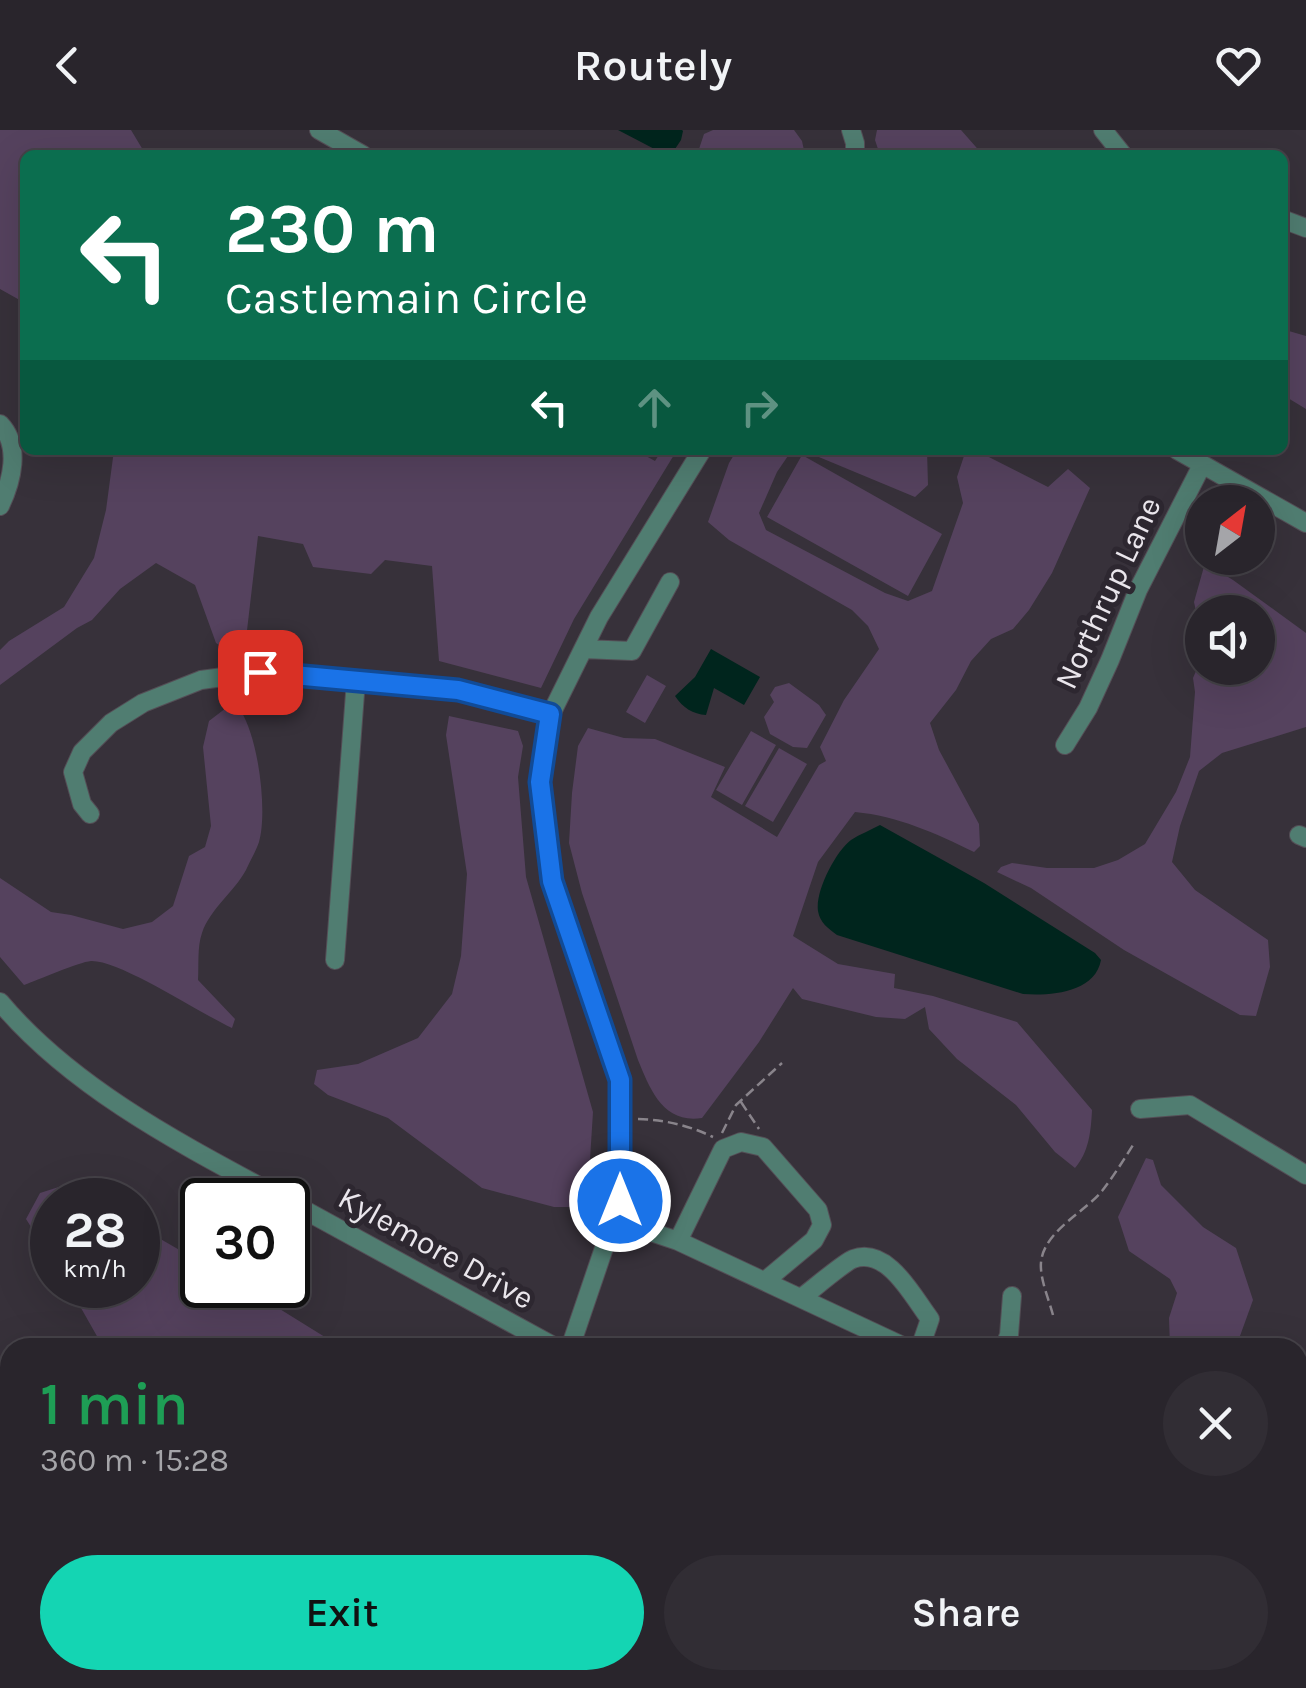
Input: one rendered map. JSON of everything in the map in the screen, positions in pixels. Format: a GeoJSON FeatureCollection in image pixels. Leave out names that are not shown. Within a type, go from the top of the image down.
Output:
{"type":"FeatureCollection","features":[{"type":"Feature","properties":{"kind":"street"},"geometry":{"type":"LineString","coordinates":[[320,130],[354,150]]}},
{"type":"Feature","properties":{"kind":"street"},"geometry":{"type":"LineString","coordinates":[[1102,130],[1119,150]]}},
{"type":"Feature","properties":{"kind":"street"},"geometry":{"type":"LineString","coordinates":[[0,424],[9,433],[14,460],[0,506]]}},
{"type":"Feature","properties":{"kind":"street"},"geometry":{"type":"LineString","coordinates":[[574,1338],[620,1201],[620,1080],[550,871],[540,782],[550,714],[598,617],[699,455]]}},
{"type":"Feature","properties":{"kind":"street"},"geometry":{"type":"LineString","coordinates":[[1186,455],[1306,523]]}},
{"type":"Feature","properties":{"kind":"street","name":"Northrup Lane"},"geometry":{"type":"LineString","coordinates":[[1065,744],[1088,708],[1138,590],[1202,464]]}},
{"type":"Feature","properties":{"kind":"street"},"geometry":{"type":"LineString","coordinates":[[583,648],[632,650],[670,582]]}},
{"type":"Feature","properties":{"kind":"street"},"geometry":{"type":"LineString","coordinates":[[90,814],[82,804],[73,772],[82,752],[110,723],[143,703],[201,680],[260,672],[356,680],[458,690],[550,714]]}},
{"type":"Feature","properties":{"kind":"street"},"geometry":{"type":"LineString","coordinates":[[335,960],[356,680]]}},
{"type":"Feature","properties":{"kind":"street","name":"Kylemore Drive"},"geometry":{"type":"LineString","coordinates":[[0,1002],[68,1070],[134,1114],[246,1178]]}},
{"type":"Feature","properties":{"kind":"street"},"geometry":{"type":"LineString","coordinates":[[1140,1109],[1190,1105],[1306,1175]]}},
{"type":"Feature","properties":{"kind":"street"},"geometry":{"type":"LineString","coordinates":[[678,1241],[724,1149],[741,1142],[762,1147],[818,1210],[822,1225],[814,1240],[764,1281]]}},
{"type":"Feature","properties":{"kind":"street","name":"Kylemore Drive"},"geometry":{"type":"LineString","coordinates":[[310,1214],[538,1338]]}},
{"type":"Feature","properties":{"kind":"street"},"geometry":{"type":"LineString","coordinates":[[615,1220],[678,1241],[886,1338]]}},
{"type":"Feature","properties":{"kind":"street"},"geometry":{"type":"LineString","coordinates":[[801,1298],[854,1258],[878,1259],[894,1272],[930,1319],[923,1338]]}},
{"type":"Feature","properties":{"kind":"street"},"geometry":{"type":"LineString","coordinates":[[1009,1338],[1012,1296]]}},
{"type":"Feature","properties":{"kind":"path"},"geometry":{"type":"LineString","coordinates":[[638,1119],[664,1120],[718,1140],[736,1105],[782,1063]]}},
{"type":"Feature","properties":{"kind":"path"},"geometry":{"type":"LineString","coordinates":[[740,1101],[762,1134]]}},
{"type":"Feature","properties":{"kind":"path"},"geometry":{"type":"LineString","coordinates":[[1053,1315],[1040,1266],[1048,1244],[1065,1223],[1102,1191],[1133,1145]]}},
{"type":"Feature","properties":{"kind":"shaded area"},"geometry":{"type":"Polygon","coordinates":[[[0,130],[131,130],[143,150],[20,150],[20,300],[0,289],[0,130]]]}},
{"type":"Feature","properties":{"kind":"shaded area"},"geometry":{"type":"Polygon","coordinates":[[[618,130],[683,131],[674,150],[656,150],[618,130]]]}},
{"type":"Feature","properties":{"kind":"shaded area"},"geometry":{"type":"Polygon","coordinates":[[[713,130],[794,130],[804,150],[699,150],[704,134],[713,130]]]}},
{"type":"Feature","properties":{"kind":"shaded area"},"geometry":{"type":"Polygon","coordinates":[[[877,130],[961,130],[979,150],[878,150],[877,130]]]}},
{"type":"Feature","properties":{"kind":"shaded area"},"geometry":{"type":"Polygon","coordinates":[[[1288,331],[1306,336],[1306,409],[1288,398],[1288,331]]]}},
{"type":"Feature","properties":{"kind":"shaded area"},"geometry":{"type":"Polygon","coordinates":[[[113,455],[644,455],[655,461],[659,455],[674,455],[574,619],[541,688],[439,661],[432,566],[385,560],[371,574],[313,567],[303,544],[258,536],[246,639],[231,653],[216,643],[195,585],[156,563],[120,589],[92,620],[0,685],[0,650],[64,607],[94,558],[113,455]]]}},
{"type":"Feature","properties":{"kind":"shaded area"},"geometry":{"type":"Polygon","coordinates":[[[734,455],[789,455],[759,513],[766,530],[885,593],[908,601],[932,591],[963,503],[957,477],[964,455],[985,455],[1048,487],[1068,469],[1090,488],[1052,573],[1029,610],[1013,629],[991,639],[971,661],[956,690],[930,723],[939,750],[979,824],[980,846],[974,852],[901,821],[855,812],[818,862],[793,936],[838,964],[895,974],[894,988],[1017,1022],[1092,1110],[1086,1148],[1075,1168],[1055,1152],[1016,1105],[957,1059],[929,1029],[925,1007],[905,1019],[876,1017],[802,999],[793,988],[759,1042],[702,1118],[677,1116],[668,1110],[648,1082],[582,893],[569,843],[578,746],[588,728],[624,738],[655,739],[725,767],[711,797],[777,837],[819,765],[826,761],[820,747],[844,700],[879,649],[868,626],[852,610],[729,540],[708,522],[734,455]]]}},
{"type":"Feature","properties":{"kind":"shaded area"},"geometry":{"type":"Polygon","coordinates":[[[802,455],[942,534],[908,596],[767,517],[802,455]]]}},
{"type":"Feature","properties":{"kind":"shaded area"},"geometry":{"type":"Polygon","coordinates":[[[814,455],[927,455],[928,485],[915,497],[814,455]]]}},
{"type":"Feature","properties":{"kind":"shaded area"},"geometry":{"type":"Polygon","coordinates":[[[1202,575],[1225,575],[1254,595],[1196,595],[1202,575]]]}},
{"type":"Feature","properties":{"kind":"shaded area"},"geometry":{"type":"Polygon","coordinates":[[[1275,610],[1306,633],[1306,727],[1222,753],[1199,771],[1172,862],[1195,890],[1268,940],[1270,967],[1256,1016],[1240,1015],[1124,950],[1031,888],[997,872],[1012,863],[1094,868],[1145,844],[1176,792],[1190,757],[1194,685],[1275,685],[1275,610]]]}},
{"type":"Feature","properties":{"kind":"shaded area"},"geometry":{"type":"Polygon","coordinates":[[[711,649],[760,677],[744,705],[714,688],[706,715],[689,710],[675,696],[695,677],[711,649]]]}},
{"type":"Feature","properties":{"kind":"shaded area"},"geometry":{"type":"Polygon","coordinates":[[[647,675],[666,686],[645,723],[626,712],[647,675]]]}},
{"type":"Feature","properties":{"kind":"shaded area"},"geometry":{"type":"Polygon","coordinates":[[[789,683],[826,715],[807,748],[793,747],[770,734],[764,717],[774,702],[770,695],[775,687],[789,683]]]}},
{"type":"Feature","properties":{"kind":"shaded area"},"geometry":{"type":"Polygon","coordinates":[[[238,707],[256,753],[262,828],[246,870],[202,933],[198,980],[235,1019],[232,1028],[104,963],[85,962],[24,985],[0,957],[0,878],[51,912],[123,929],[152,922],[173,906],[189,856],[205,847],[211,826],[203,747],[209,721],[226,708],[238,707]]]}},
{"type":"Feature","properties":{"kind":"shaded area"},"geometry":{"type":"Polygon","coordinates":[[[449,716],[518,731],[523,746],[518,777],[526,877],[593,1112],[587,1207],[554,1207],[482,1188],[388,1118],[328,1095],[314,1084],[317,1070],[358,1064],[418,1038],[452,994],[461,956],[467,874],[446,735],[449,716]]]}},
{"type":"Feature","properties":{"kind":"shaded area"},"geometry":{"type":"Polygon","coordinates":[[[751,731],[776,745],[742,805],[716,790],[751,731]]]}},
{"type":"Feature","properties":{"kind":"shaded area"},"geometry":{"type":"Polygon","coordinates":[[[779,748],[807,764],[773,822],[745,806],[779,748]]]}},
{"type":"Feature","properties":{"kind":"shaded area"},"geometry":{"type":"Polygon","coordinates":[[[880,825],[984,883],[1095,953],[1101,960],[1097,971],[1090,980],[1070,990],[1023,994],[837,935],[819,915],[823,883],[845,845],[880,825]]]}},
{"type":"Feature","properties":{"kind":"shaded area"},"geometry":{"type":"Polygon","coordinates":[[[1146,1158],[1153,1160],[1161,1185],[1203,1227],[1236,1248],[1253,1300],[1239,1338],[1170,1338],[1169,1318],[1177,1293],[1170,1279],[1129,1251],[1118,1217],[1146,1158]]]}},
{"type":"Feature","properties":{"kind":"shaded area"},"geometry":{"type":"Polygon","coordinates":[[[160,1239],[180,1250],[180,1308],[278,1308],[326,1338],[267,1338],[98,1338],[81,1308],[160,1308],[160,1239]]]}},
{"type":"Feature","properties":{"kind":"route"},"geometry":{"type":"LineString","coordinates":[[260,672],[458,690],[550,714],[540,782],[549,861],[552,881],[620,1080],[620,1201]]}}]}
